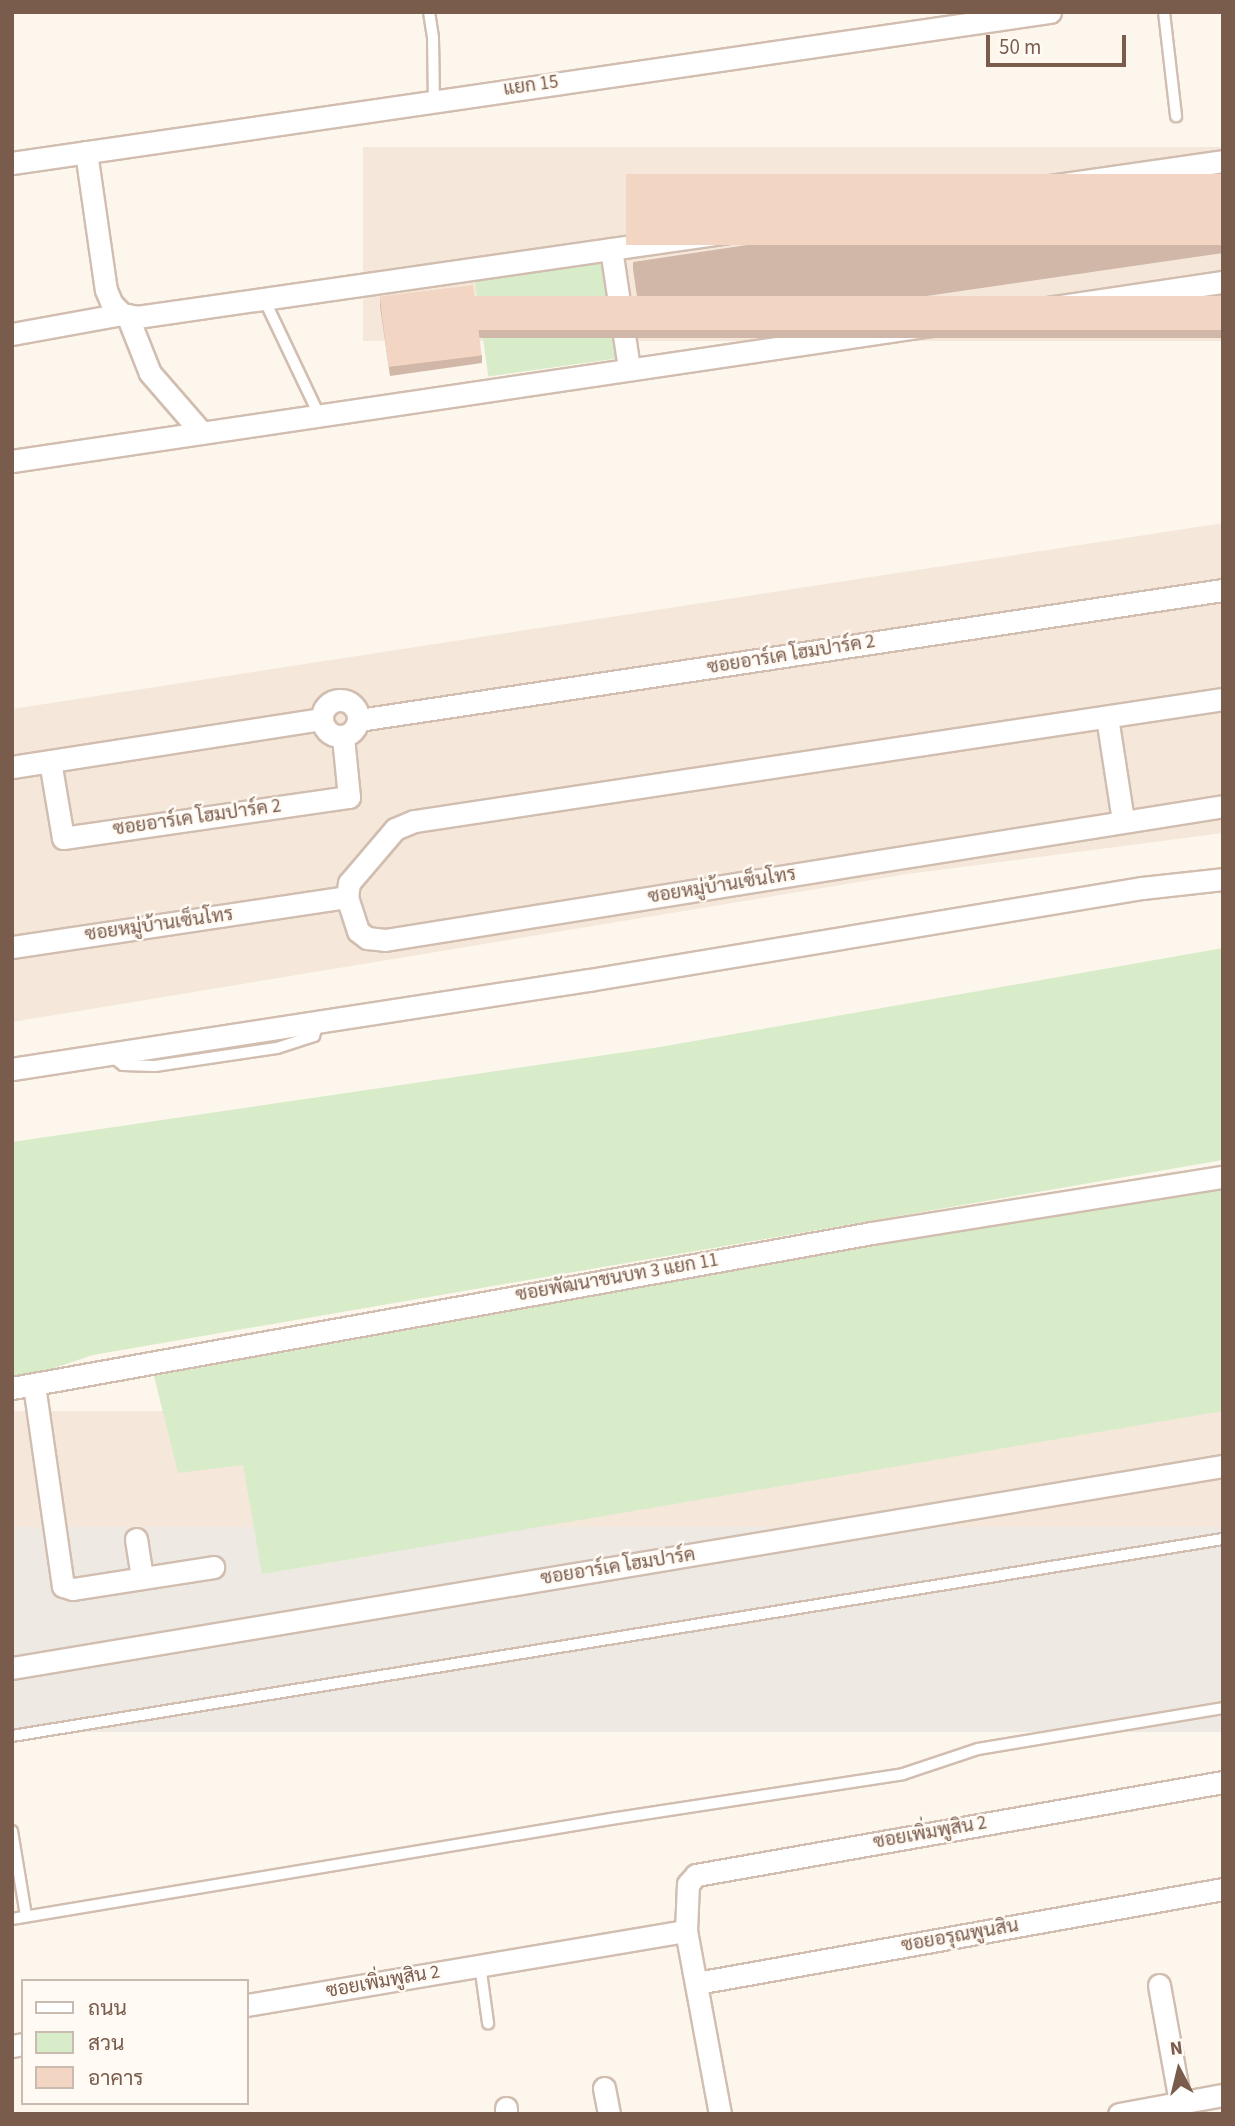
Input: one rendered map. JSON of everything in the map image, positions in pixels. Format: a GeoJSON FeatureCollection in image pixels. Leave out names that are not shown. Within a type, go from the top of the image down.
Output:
{"type":"FeatureCollection","features":[{"type":"Feature","properties":{"kind":"street","name":"แยก 15"},"geometry":{"type":"LineString","coordinates":[[12,163],[1050,12]]}},
{"type":"Feature","properties":{"kind":"street"},"geometry":{"type":"LineString","coordinates":[[86,152],[106,289],[112,304],[124,315],[150,373],[202,433]]}},
{"type":"Feature","properties":{"kind":"street"},"geometry":{"type":"LineString","coordinates":[[12,334],[124,315],[137,317],[1223,161]]}},
{"type":"Feature","properties":{"kind":"street"},"geometry":{"type":"LineString","coordinates":[[611,249],[629,368]]}},
{"type":"Feature","properties":{"kind":"street"},"geometry":{"type":"LineString","coordinates":[[12,461],[1223,282]]}},
{"type":"Feature","properties":{"kind":"street","name":"ซอยอาร์เค โฮมปาร์ค 2"},"geometry":{"type":"LineString","coordinates":[[359,720],[1223,590]]}},
{"type":"Feature","properties":{"kind":"street"},"geometry":{"type":"LineString","coordinates":[[347,897],[349,883],[395,829],[414,821],[1223,699]]}},
{"type":"Feature","properties":{"kind":"street"},"geometry":{"type":"LineString","coordinates":[[341,700],[356,709],[359,720],[353,731],[343,737],[326,730],[322,719],[329,703],[341,700]]}},
{"type":"Feature","properties":{"kind":"street"},"geometry":{"type":"LineString","coordinates":[[1107,718],[1123,820]]}},
{"type":"Feature","properties":{"kind":"street"},"geometry":{"type":"LineString","coordinates":[[12,767],[322,719]]}},
{"type":"Feature","properties":{"kind":"street","name":"ซอยอาร์เค โฮมปาร์ค 2"},"geometry":{"type":"LineString","coordinates":[[50,761],[63,838],[349,797],[343,737]]}},
{"type":"Feature","properties":{"kind":"street","name":"ซอยหมู่บ้านเซ็นโทร"},"geometry":{"type":"LineString","coordinates":[[12,947],[347,897],[358,931],[367,938],[386,940],[1223,806]]}},
{"type":"Feature","properties":{"kind":"street"},"geometry":{"type":"LineString","coordinates":[[12,1069],[1142,888],[1223,879]]}},
{"type":"Feature","properties":{"kind":"street","name":"ซอยพัฒนาชนบท 3 แยก 11"},"geometry":{"type":"LineString","coordinates":[[12,1388],[859,1235],[1223,1177]]}},
{"type":"Feature","properties":{"kind":"street"},"geometry":{"type":"LineString","coordinates":[[34,1385],[60,1581],[67,1589],[213,1567]]}},
{"type":"Feature","properties":{"kind":"street","name":"ซอยอาร์เค โฮมปาร์ค"},"geometry":{"type":"LineString","coordinates":[[12,1668],[1223,1466]]}},
{"type":"Feature","properties":{"kind":"street"},"geometry":{"type":"LineString","coordinates":[[136,1539],[142,1578]]}},
{"type":"Feature","properties":{"kind":"street","name":"ซอยเพิ่มพูสิน 2"},"geometry":{"type":"LineString","coordinates":[[720,2114],[686,1931],[688,1884],[696,1875],[1223,1782]]}},
{"type":"Feature","properties":{"kind":"street","name":"ซอยอรุณพูนสิน"},"geometry":{"type":"LineString","coordinates":[[697,1983],[1223,1889]]}},
{"type":"Feature","properties":{"kind":"street","name":"ซอยเพิ่มพูสิน 2"},"geometry":{"type":"LineString","coordinates":[[248,2005],[686,1931]]}},
{"type":"Feature","properties":{"kind":"street"},"geometry":{"type":"LineString","coordinates":[[1159,1985],[1180,2102]]}},
{"type":"Feature","properties":{"kind":"street"},"geometry":{"type":"LineString","coordinates":[[604,2088],[610,2114]]}},
{"type":"Feature","properties":{"kind":"street"},"geometry":{"type":"LineString","coordinates":[[1119,2114],[1223,2095]]}},
{"type":"Feature","properties":{"kind":"lane"},"geometry":{"type":"LineString","coordinates":[[429,12],[433,38],[434,100]]}},
{"type":"Feature","properties":{"kind":"lane"},"geometry":{"type":"LineString","coordinates":[[1164,12],[1176,116]]}},
{"type":"Feature","properties":{"kind":"lane"},"geometry":{"type":"LineString","coordinates":[[264,299],[319,415]]}},
{"type":"Feature","properties":{"kind":"lane"},"geometry":{"type":"LineString","coordinates":[[12,1736],[1223,1539]]}},
{"type":"Feature","properties":{"kind":"lane"},"geometry":{"type":"LineString","coordinates":[[12,1919],[617,1818],[903,1774],[978,1749],[1223,1708]]}},
{"type":"Feature","properties":{"kind":"lane"},"geometry":{"type":"LineString","coordinates":[[12,1831],[26,1916]]}},
{"type":"Feature","properties":{"kind":"lane"},"geometry":{"type":"LineString","coordinates":[[480,1965],[488,2023]]}},
{"type":"Feature","properties":{"kind":"shaded area"},"geometry":{"type":"Polygon","coordinates":[[[363,147],[1223,147],[1223,341],[363,341],[363,147]]]}},
{"type":"Feature","properties":{"kind":"shaded area"},"geometry":{"type":"Polygon","coordinates":[[[1223,523],[1223,833],[908,874],[12,1022],[12,709],[1223,523]]]}},
{"type":"Feature","properties":{"kind":"shaded area"},"geometry":{"type":"Polygon","coordinates":[[[12,1411],[1223,1411],[1223,1527],[12,1527],[12,1411]]]}},
{"type":"Feature","properties":{"kind":"shaded area"},"geometry":{"type":"Polygon","coordinates":[[[12,1527],[1223,1527],[1223,1732],[12,1732],[12,1527]]]}},
{"type":"Feature","properties":{"kind":"green space"},"geometry":{"type":"Polygon","coordinates":[[[606,258],[620,358],[488,377],[474,277],[606,258]]]}},
{"type":"Feature","properties":{"kind":"green space"},"geometry":{"type":"Polygon","coordinates":[[[1223,948],[1223,1160],[93,1355],[12,1382],[12,1142],[660,1047],[1223,948]]]}},
{"type":"Feature","properties":{"kind":"green space"},"geometry":{"type":"Polygon","coordinates":[[[1223,1183],[1223,1411],[262,1574],[243,1465],[178,1473],[154,1376],[1223,1183]]]}},
{"type":"Feature","properties":{"kind":"building"},"geometry":{"type":"Polygon","coordinates":[[[626,174],[1223,174],[1223,245],[626,245],[626,174]]]}},
{"type":"Feature","properties":{"kind":"building"},"geometry":{"type":"Polygon","coordinates":[[[473,285],[482,355],[388,367],[380,296],[473,285]]]}},
{"type":"Feature","properties":{"kind":"building"},"geometry":{"type":"Polygon","coordinates":[[[389,296],[1223,296],[1223,330],[389,330],[389,296]]]}}]}
